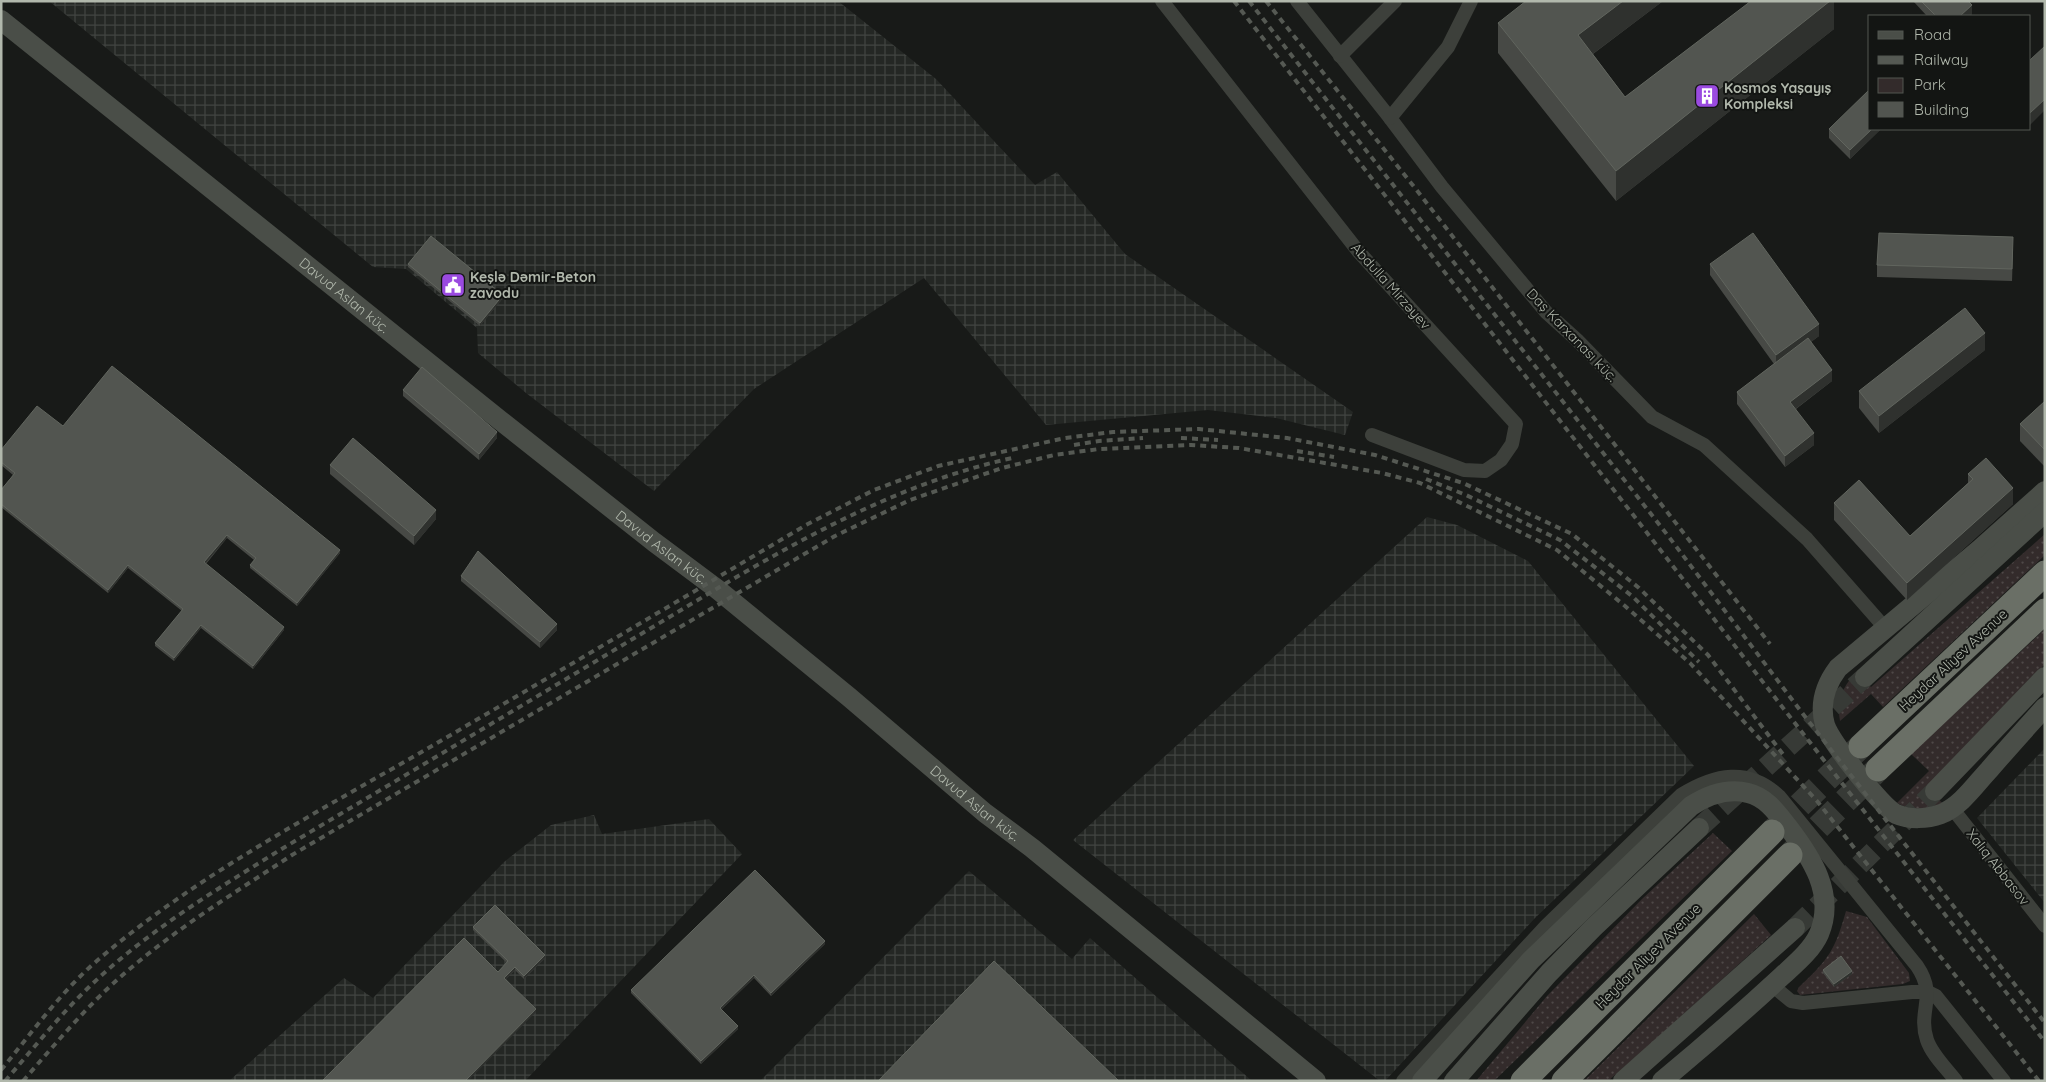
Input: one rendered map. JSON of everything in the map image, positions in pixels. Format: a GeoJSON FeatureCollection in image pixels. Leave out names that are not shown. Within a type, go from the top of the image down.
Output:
{"type":"FeatureCollection","features":[{"type":"Feature","properties":{"kind":"highway","name":"Heydar Aliyev Avenue"},"geometry":{"type":"LineString","coordinates":[[1861,746],[2045,573]]}},
{"type":"Feature","properties":{"kind":"highway","name":"Heydar Aliyev Avenue"},"geometry":{"type":"LineString","coordinates":[[1878,769],[2045,611]]}},
{"type":"Feature","properties":{"kind":"highway","name":"Heydar Aliyev Avenue"},"geometry":{"type":"LineString","coordinates":[[1523,1081],[1772,832]]}},
{"type":"Feature","properties":{"kind":"highway","name":"Heydar Aliyev Avenue"},"geometry":{"type":"LineString","coordinates":[[1564,1081],[1790,855]]}},
{"type":"Feature","properties":{"kind":"main road","name":"Davud Aslan küç."},"geometry":{"type":"LineString","coordinates":[[1,20],[654,542],[717,589],[849,697],[985,813],[1032,848],[1316,1081]]}},
{"type":"Feature","properties":{"kind":"main road"},"geometry":{"type":"LineString","coordinates":[[2045,491],[1886,629],[1848,659],[1831,678],[1824,697],[1826,726],[1833,739],[1882,803],[1896,814],[1911,818],[1922,818],[1942,813],[1952,808],[1967,794],[2045,707]]}},
{"type":"Feature","properties":{"kind":"main road"},"geometry":{"type":"LineString","coordinates":[[1865,677],[2045,512]]}},
{"type":"Feature","properties":{"kind":"main road"},"geometry":{"type":"LineString","coordinates":[[1936,790],[2045,677]]}},
{"type":"Feature","properties":{"kind":"main road"},"geometry":{"type":"LineString","coordinates":[[1422,1081],[1532,960],[1676,819],[1703,798],[1731,791],[1748,793],[1770,804],[1807,852],[1819,877],[1823,892],[1824,910],[1820,933],[1811,946],[1772,985],[1662,1081]]}},
{"type":"Feature","properties":{"kind":"main road"},"geometry":{"type":"LineString","coordinates":[[1454,1081],[1525,999],[1580,941],[1699,828]]}},
{"type":"Feature","properties":{"kind":"main road"},"geometry":{"type":"LineString","coordinates":[[1623,1081],[1795,928]]}},
{"type":"Feature","properties":{"kind":"street","name":"Abdulla Mirzəyev"},"geometry":{"type":"LineString","coordinates":[[1162,1],[1358,251],[1516,424],[1512,444],[1501,460],[1485,470],[1464,470],[1372,435]]}},
{"type":"Feature","properties":{"kind":"street","name":"Daş Karxanası küç."},"geometry":{"type":"LineString","coordinates":[[1297,1],[1442,187],[1555,321],[1577,340],[1652,417],[1704,445],[1800,532],[1886,629]]}},
{"type":"Feature","properties":{"kind":"street"},"geometry":{"type":"LineString","coordinates":[[1340,56],[1395,1]]}},
{"type":"Feature","properties":{"kind":"street"},"geometry":{"type":"LineString","coordinates":[[1390,118],[1448,47],[1471,1]]}},
{"type":"Feature","properties":{"kind":"street"},"geometry":{"type":"LineString","coordinates":[[1403,1081],[1546,926],[1681,795],[1706,782],[1729,776],[1754,779],[1770,787],[1779,796],[1917,966],[1926,981],[1928,992],[1923,1018],[1927,1042],[1956,1081]]}},
{"type":"Feature","properties":{"kind":"street","name":"Xalıq Abbasov"},"geometry":{"type":"LineString","coordinates":[[1952,808],[2045,926]]}},
{"type":"Feature","properties":{"kind":"street"},"geometry":{"type":"LineString","coordinates":[[1772,985],[1787,998],[1797,1003],[1928,992],[1943,1003],[2004,1081]]}},
{"type":"Feature","properties":{"kind":"shaded area"},"geometry":{"type":"Polygon","coordinates":[[[49,1],[838,1],[936,79],[1035,185],[1057,172],[1125,254],[1353,412],[1345,435],[1276,418],[1208,410],[1046,425],[924,278],[754,389],[654,491],[526,393],[478,353],[477,328],[406,269],[373,267],[49,1]]]}},
{"type":"Feature","properties":{"kind":"shaded area"},"geometry":{"type":"Polygon","coordinates":[[[1427,517],[1457,525],[1528,561],[1694,766],[1535,918],[1385,1081],[1380,1081],[1073,840],[1427,517]]]}},
{"type":"Feature","properties":{"kind":"shaded area"},"geometry":{"type":"Polygon","coordinates":[[[2045,748],[2045,903],[1977,818],[2045,748]]]}},
{"type":"Feature","properties":{"kind":"shaded area"},"geometry":{"type":"Polygon","coordinates":[[[594,815],[602,834],[709,819],[742,854],[525,1081],[229,1081],[344,978],[373,998],[504,862],[551,825],[594,815]]]}},
{"type":"Feature","properties":{"kind":"shaded area"},"geometry":{"type":"Polygon","coordinates":[[[969,871],[1072,959],[1090,938],[1252,1081],[760,1081],[969,871]]]}},
{"type":"Feature","properties":{"kind":"green space"},"geometry":{"type":"Polygon","coordinates":[[[2045,534],[2045,555],[1883,707],[1871,694],[1840,721],[1839,707],[1844,688],[1857,672],[1871,687],[2045,534]]]}},
{"type":"Feature","properties":{"kind":"green space"},"geometry":{"type":"Polygon","coordinates":[[[2045,629],[2045,664],[1928,787],[1942,803],[1919,809],[1902,806],[1897,803],[1929,771],[1911,754],[2045,629]]]}},
{"type":"Feature","properties":{"kind":"green space"},"geometry":{"type":"Polygon","coordinates":[[[1713,833],[1732,851],[1494,1081],[1476,1081],[1547,996],[1642,899],[1713,833]]]}},
{"type":"Feature","properties":{"kind":"green space"},"geometry":{"type":"Polygon","coordinates":[[[1846,911],[1867,917],[1909,973],[1910,981],[1903,984],[1800,995],[1797,991],[1799,987],[1830,953],[1846,911]]]}},
{"type":"Feature","properties":{"kind":"green space"},"geometry":{"type":"Polygon","coordinates":[[[1754,914],[1771,935],[1608,1081],[1584,1081],[1754,914]]]}},
{"type":"Feature","properties":{"kind":"building"},"geometry":{"type":"Polygon","coordinates":[[[1526,1],[1623,1],[1578,35],[1625,97],[1751,1],[1830,1],[1616,171],[1498,23],[1526,1]]]}},
{"type":"Feature","properties":{"kind":"building"},"geometry":{"type":"Polygon","coordinates":[[[1921,1],[1968,1],[1972,5],[1961,15],[1935,15],[1921,1]]]}},
{"type":"Feature","properties":{"kind":"building"},"geometry":{"type":"Polygon","coordinates":[[[2045,46],[2045,99],[2031,112],[2031,59],[2045,46]]]}},
{"type":"Feature","properties":{"kind":"building"},"geometry":{"type":"Polygon","coordinates":[[[1868,91],[1868,130],[1871,130],[1850,150],[1829,129],[1868,91]]]}},
{"type":"Feature","properties":{"kind":"building"},"geometry":{"type":"Polygon","coordinates":[[[1753,233],[1819,324],[1776,355],[1710,264],[1753,233]]]}},
{"type":"Feature","properties":{"kind":"building"},"geometry":{"type":"Polygon","coordinates":[[[1879,233],[2013,237],[2012,269],[1877,265],[1879,233]]]}},
{"type":"Feature","properties":{"kind":"building"},"geometry":{"type":"Polygon","coordinates":[[[431,236],[503,295],[480,323],[408,264],[431,236]]]}},
{"type":"Feature","properties":{"kind":"building"},"geometry":{"type":"Polygon","coordinates":[[[1965,308],[1985,333],[1879,416],[1859,391],[1965,308]]]}},
{"type":"Feature","properties":{"kind":"building"},"geometry":{"type":"Polygon","coordinates":[[[1808,338],[1832,370],[1790,402],[1814,433],[1785,456],[1737,392],[1808,338]]]}},
{"type":"Feature","properties":{"kind":"building"},"geometry":{"type":"Polygon","coordinates":[[[112,366],[340,550],[297,603],[250,565],[256,558],[227,535],[204,562],[284,627],[253,666],[201,625],[174,658],[155,643],[183,609],[128,565],[108,590],[1,504],[1,490],[15,473],[1,462],[1,450],[37,406],[63,426],[112,366]]]}},
{"type":"Feature","properties":{"kind":"building"},"geometry":{"type":"Polygon","coordinates":[[[422,367],[497,432],[479,454],[403,390],[422,367]]]}},
{"type":"Feature","properties":{"kind":"building"},"geometry":{"type":"Polygon","coordinates":[[[2045,401],[2045,450],[2020,424],[2045,401]]]}},
{"type":"Feature","properties":{"kind":"building"},"geometry":{"type":"Polygon","coordinates":[[[353,438],[436,510],[414,536],[330,465],[353,438]]]}},
{"type":"Feature","properties":{"kind":"building"},"geometry":{"type":"Polygon","coordinates":[[[1986,458],[2013,488],[1907,583],[1834,503],[1859,480],[1910,536],[1973,479],[1968,474],[1986,458]]]}},
{"type":"Feature","properties":{"kind":"building"},"geometry":{"type":"Polygon","coordinates":[[[478,551],[557,624],[540,642],[461,576],[478,551]]]}},
{"type":"Feature","properties":{"kind":"building"},"geometry":{"type":"Polygon","coordinates":[[[755,870],[825,941],[771,993],[754,975],[720,1008],[738,1026],[701,1061],[631,990],[755,870]]]}},
{"type":"Feature","properties":{"kind":"building"},"geometry":{"type":"Polygon","coordinates":[[[495,905],[545,955],[524,976],[515,967],[504,978],[536,1009],[465,1081],[322,1081],[464,938],[498,972],[508,961],[473,927],[495,905]]]}},
{"type":"Feature","properties":{"kind":"building"},"geometry":{"type":"Polygon","coordinates":[[[1841,956],[1852,971],[1834,984],[1823,970],[1841,956]]]}},
{"type":"Feature","properties":{"kind":"building"},"geometry":{"type":"Polygon","coordinates":[[[994,961],[1119,1081],[878,1081],[994,961]]]}},
{"type":"Feature","properties":{"kind":"tunnel"},"geometry":{"type":"LineString","coordinates":[[1699,828],[1865,677]]}},
{"type":"Feature","properties":{"kind":"tunnel"},"geometry":{"type":"LineString","coordinates":[[1773,831],[1861,746]]}},
{"type":"Feature","properties":{"kind":"tunnel"},"geometry":{"type":"LineString","coordinates":[[1792,853],[1878,769]]}},
{"type":"Feature","properties":{"kind":"tunnel"},"geometry":{"type":"LineString","coordinates":[[1795,928],[1935,791]]}},
{"type":"Feature","properties":{"kind":"railway"},"geometry":{"type":"LineString","coordinates":[[1234,1],[2045,1042]]}},
{"type":"Feature","properties":{"kind":"railway"},"geometry":{"type":"LineString","coordinates":[[1249,1],[1669,537],[1803,714],[2045,1023]]}},
{"type":"Feature","properties":{"kind":"railway"},"geometry":{"type":"LineString","coordinates":[[1266,1],[1415,188],[1770,644]]}},
{"type":"Feature","properties":{"kind":"railway"},"geometry":{"type":"LineString","coordinates":[[1,1070],[55,1003],[91,966],[172,903],[259,846],[806,525],[874,490],[938,466],[1065,438],[1113,432],[1199,429],[1287,438],[1375,455],[1463,483],[1572,534],[1639,588],[1708,655],[1785,757]]}},
{"type":"Feature","properties":{"kind":"railway"},"geometry":{"type":"LineString","coordinates":[[1074,445],[1143,438]]}},
{"type":"Feature","properties":{"kind":"railway"},"geometry":{"type":"LineString","coordinates":[[1181,438],[1218,440]]}},
{"type":"Feature","properties":{"kind":"railway"},"geometry":{"type":"LineString","coordinates":[[23,1081],[105,991],[149,953],[219,903],[292,855],[835,536],[910,500],[1002,468],[1054,455],[1099,449],[1191,445],[1239,448],[1382,473],[1420,483],[1557,550],[1690,663],[1817,801],[2039,1081]]}},
{"type":"Feature","properties":{"kind":"railway"},"geometry":{"type":"LineString","coordinates":[[1297,451],[1334,457]]}},
{"type":"Feature","properties":{"kind":"railway"},"geometry":{"type":"LineString","coordinates":[[5,1081],[67,1009],[111,967],[181,914],[280,850],[726,583],[818,532],[864,509],[912,489],[961,472],[1012,458]]}},
{"type":"Feature","properties":{"kind":"railway"},"geometry":{"type":"LineString","coordinates":[[1426,479],[1466,495],[1560,540],[1632,596],[1699,662]]}},
{"type":"Feature","properties":{"kind":"place","name":"Kosmos Yaşayış Kompleksi"},"geometry":{"type":"Point","coordinates":[1707,96]}},
{"type":"Feature","properties":{"kind":"place","name":"Keşlə Dəmir-Beton zavodu"},"geometry":{"type":"Point","coordinates":[453,285]}}]}
